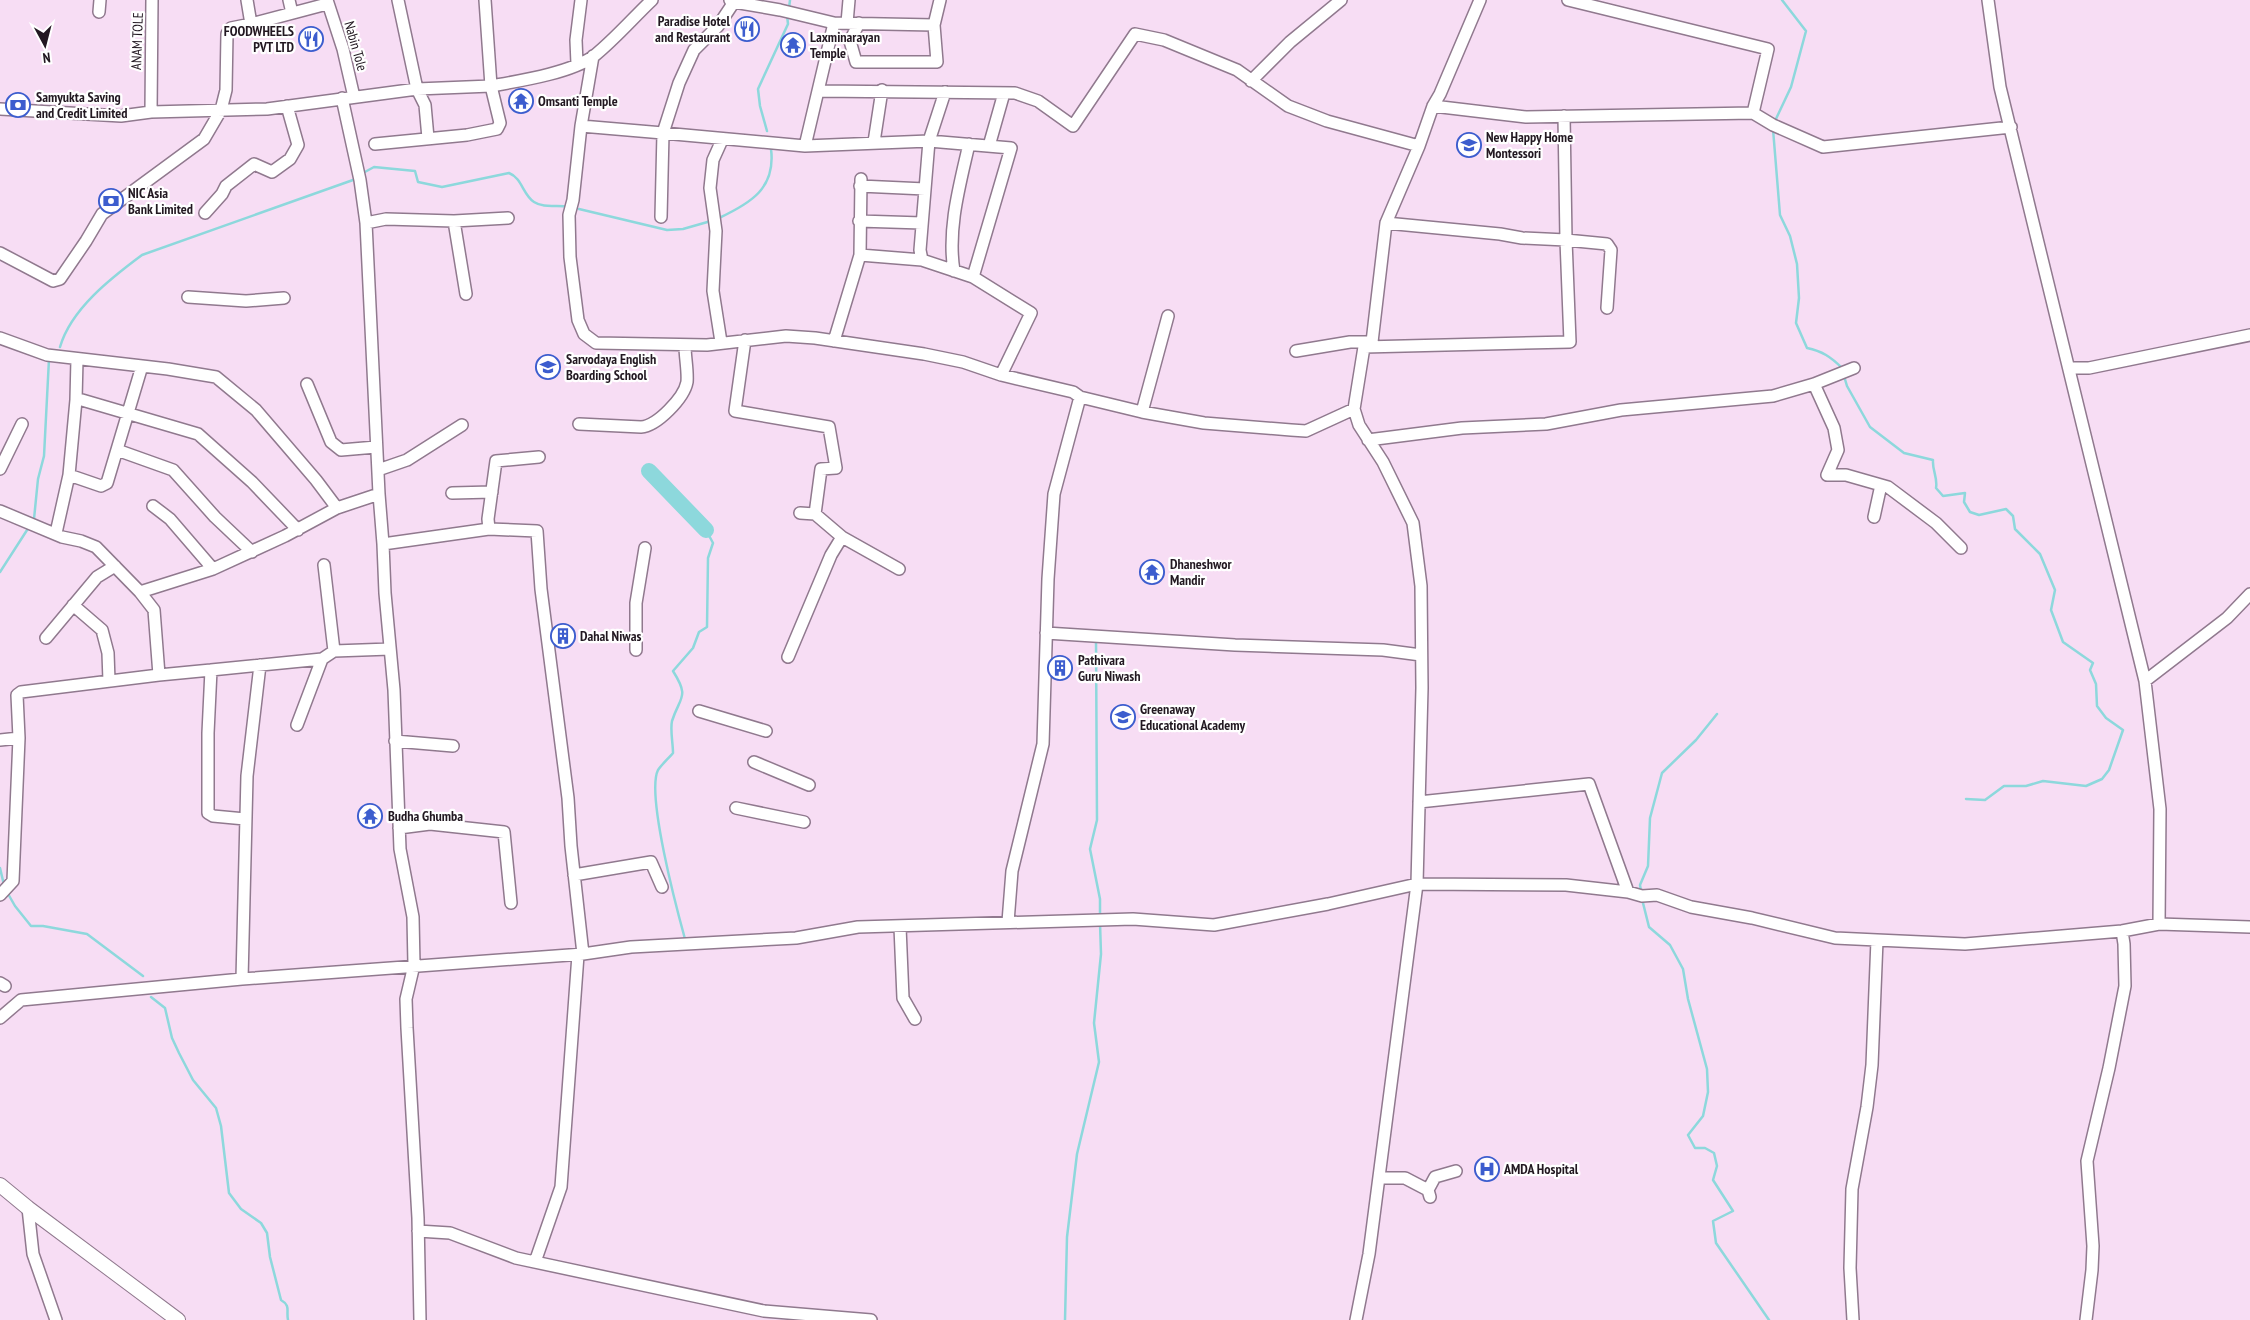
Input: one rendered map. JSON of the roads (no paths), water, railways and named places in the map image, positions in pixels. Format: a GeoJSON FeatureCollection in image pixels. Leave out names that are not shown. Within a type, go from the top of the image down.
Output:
{"type":"FeatureCollection","features":[{"type":"Feature","properties":{"kind":"street"},"geometry":{"type":"LineString","coordinates":[[98,12],[100,0]]}},
{"type":"Feature","properties":{"kind":"street","name":"ANAM TOLE"},"geometry":{"type":"LineString","coordinates":[[151,112],[152,0]]}},
{"type":"Feature","properties":{"kind":"street"},"geometry":{"type":"LineString","coordinates":[[247,0],[252,24]]}},
{"type":"Feature","properties":{"kind":"street"},"geometry":{"type":"LineString","coordinates":[[289,0],[292,13]]}},
{"type":"Feature","properties":{"kind":"street"},"geometry":{"type":"LineString","coordinates":[[398,0],[417,89],[425,105],[428,138]]}},
{"type":"Feature","properties":{"kind":"street"},"geometry":{"type":"LineString","coordinates":[[375,144],[497,129],[500,123],[491,86],[485,0]]}},
{"type":"Feature","properties":{"kind":"street"},"geometry":{"type":"LineString","coordinates":[[577,64],[576,40],[581,0]]}},
{"type":"Feature","properties":{"kind":"street"},"geometry":{"type":"LineString","coordinates":[[0,109],[121,116],[151,112],[267,109],[417,89],[491,86],[535,78],[577,64],[593,56],[652,0]]}},
{"type":"Feature","properties":{"kind":"street"},"geometry":{"type":"LineString","coordinates":[[847,23],[849,0]]}},
{"type":"Feature","properties":{"kind":"street"},"geometry":{"type":"LineString","coordinates":[[859,23],[850,41],[856,62],[937,62],[934,25],[940,0]]}},
{"type":"Feature","properties":{"kind":"street"},"geometry":{"type":"LineString","coordinates":[[1251,81],[1290,42],[1341,0]]}},
{"type":"Feature","properties":{"kind":"street"},"geometry":{"type":"LineString","coordinates":[[1356,1320],[1369,1254],[1417,884],[1421,586],[1413,523],[1383,462],[1359,425],[1354,409],[1368,345],[1386,223],[1419,146],[1433,106],[1440,94],[1480,0]]}},
{"type":"Feature","properties":{"kind":"street"},"geometry":{"type":"LineString","coordinates":[[1568,0],[1768,49],[1753,113]]}},
{"type":"Feature","properties":{"kind":"street"},"geometry":{"type":"LineString","coordinates":[[1988,0],[2000,87],[2145,682],[2160,809],[2160,924]]}},
{"type":"Feature","properties":{"kind":"street"},"geometry":{"type":"LineString","coordinates":[[661,217],[663,133],[678,83],[694,50],[718,26],[732,1],[834,23],[934,25]]}},
{"type":"Feature","properties":{"kind":"street","name":"Nabin Tole"},"geometry":{"type":"LineString","coordinates":[[0,253],[54,281],[60,279],[102,214],[204,139],[221,110],[226,90],[227,34],[231,28],[252,24],[327,2],[343,49],[354,97]]}},
{"type":"Feature","properties":{"kind":"street"},"geometry":{"type":"LineString","coordinates":[[805,146],[834,23]]}},
{"type":"Feature","properties":{"kind":"street"},"geometry":{"type":"LineString","coordinates":[[819,91],[882,90],[1015,93],[1038,102],[1074,126],[1135,34],[1164,40],[1237,70],[1288,106],[1327,121],[1419,146]]}},
{"type":"Feature","properties":{"kind":"street"},"geometry":{"type":"LineString","coordinates":[[593,56],[573,200],[569,215],[570,257],[575,306],[584,334],[596,343],[685,346],[786,336],[834,341],[924,354],[963,362],[1000,375],[1073,392],[1080,397],[1142,412],[1213,424],[1306,431],[1354,409]]}},
{"type":"Feature","properties":{"kind":"street"},"geometry":{"type":"LineString","coordinates":[[874,142],[882,90]]}},
{"type":"Feature","properties":{"kind":"street"},"geometry":{"type":"LineString","coordinates":[[922,260],[920,250],[928,140],[945,92]]}},
{"type":"Feature","properties":{"kind":"street"},"geometry":{"type":"LineString","coordinates":[[989,146],[1004,93]]}},
{"type":"Feature","properties":{"kind":"street"},"geometry":{"type":"LineString","coordinates":[[342,98],[360,180],[366,223],[376,447],[394,690],[401,862],[413,907],[414,965],[406,999],[406,1028],[418,1231],[420,1320]]}},
{"type":"Feature","properties":{"kind":"street"},"geometry":{"type":"LineString","coordinates":[[205,213],[222,194],[226,186],[254,164],[272,172],[290,159],[298,145],[287,106]]}},
{"type":"Feature","properties":{"kind":"street"},"geometry":{"type":"LineString","coordinates":[[1433,106],[1526,117],[1753,113],[1773,125],[1823,147],[2011,127]]}},
{"type":"Feature","properties":{"kind":"street"},"geometry":{"type":"LineString","coordinates":[[1296,351],[1350,342],[1368,345],[1568,344],[1571,339],[1566,240],[1564,116]]}},
{"type":"Feature","properties":{"kind":"street"},"geometry":{"type":"LineString","coordinates":[[582,126],[805,146],[928,140],[1011,148],[973,277]]}},
{"type":"Feature","properties":{"kind":"street"},"geometry":{"type":"LineString","coordinates":[[721,342],[713,291],[716,216],[710,188],[713,160],[722,140]]}},
{"type":"Feature","properties":{"kind":"street"},"geometry":{"type":"LineString","coordinates":[[954,271],[951,253],[954,224],[969,144]]}},
{"type":"Feature","properties":{"kind":"street"},"geometry":{"type":"LineString","coordinates":[[834,341],[860,255],[860,183],[925,189]]}},
{"type":"Feature","properties":{"kind":"street"},"geometry":{"type":"LineString","coordinates":[[366,223],[386,218],[454,221],[508,218]]}},
{"type":"Feature","properties":{"kind":"street"},"geometry":{"type":"LineString","coordinates":[[454,221],[466,294]]}},
{"type":"Feature","properties":{"kind":"street"},"geometry":{"type":"LineString","coordinates":[[859,221],[922,223]]}},
{"type":"Feature","properties":{"kind":"street"},"geometry":{"type":"LineString","coordinates":[[1386,223],[1500,234],[1522,238],[1607,244],[1611,250],[1607,308]]}},
{"type":"Feature","properties":{"kind":"street"},"geometry":{"type":"LineString","coordinates":[[860,255],[922,260],[973,277],[1032,313],[1000,375]]}},
{"type":"Feature","properties":{"kind":"street"},"geometry":{"type":"LineString","coordinates":[[188,297],[246,301],[284,298]]}},
{"type":"Feature","properties":{"kind":"street"},"geometry":{"type":"LineString","coordinates":[[1142,412],[1168,316]]}},
{"type":"Feature","properties":{"kind":"street"},"geometry":{"type":"LineString","coordinates":[[2069,368],[2089,368],[2250,335]]}},
{"type":"Feature","properties":{"kind":"street"},"geometry":{"type":"LineString","coordinates":[[0,338],[47,355],[216,377],[256,410],[316,480],[337,508]]}},
{"type":"Feature","properties":{"kind":"street"},"geometry":{"type":"LineString","coordinates":[[745,340],[735,411],[829,427],[836,468],[821,469],[815,514]]}},
{"type":"Feature","properties":{"kind":"street"},"geometry":{"type":"LineString","coordinates":[[579,424],[641,427],[649,426],[658,420],[675,402],[687,383],[685,346]]}},
{"type":"Feature","properties":{"kind":"street"},"geometry":{"type":"LineString","coordinates":[[56,533],[69,475],[76,400],[77,359]]}},
{"type":"Feature","properties":{"kind":"street"},"geometry":{"type":"LineString","coordinates":[[69,475],[101,486],[107,483],[142,366]]}},
{"type":"Feature","properties":{"kind":"street"},"geometry":{"type":"LineString","coordinates":[[1368,440],[1462,428],[1546,424],[1621,410],[1773,396],[1814,384],[1854,368]]}},
{"type":"Feature","properties":{"kind":"street"},"geometry":{"type":"LineString","coordinates":[[307,384],[331,442],[341,450],[376,447]]}},
{"type":"Feature","properties":{"kind":"street"},"geometry":{"type":"LineString","coordinates":[[1814,384],[1834,428],[1838,450],[1827,475],[1846,475],[1888,486],[1936,522],[1961,548]]}},
{"type":"Feature","properties":{"kind":"street"},"geometry":{"type":"LineString","coordinates":[[1008,922],[1012,870],[1043,744],[1046,633],[1054,494],[1080,397]]}},
{"type":"Feature","properties":{"kind":"street"},"geometry":{"type":"LineString","coordinates":[[76,400],[82,400],[198,434],[252,482],[298,530]]}},
{"type":"Feature","properties":{"kind":"street"},"geometry":{"type":"LineString","coordinates":[[0,469],[22,424]]}},
{"type":"Feature","properties":{"kind":"street"},"geometry":{"type":"LineString","coordinates":[[378,470],[407,460],[462,425]]}},
{"type":"Feature","properties":{"kind":"street"},"geometry":{"type":"LineString","coordinates":[[117,450],[173,470],[215,517],[252,552]]}},
{"type":"Feature","properties":{"kind":"street"},"geometry":{"type":"LineString","coordinates":[[489,529],[496,461],[539,457]]}},
{"type":"Feature","properties":{"kind":"street"},"geometry":{"type":"LineString","coordinates":[[1874,517],[1881,484]]}},
{"type":"Feature","properties":{"kind":"street"},"geometry":{"type":"LineString","coordinates":[[452,493],[492,492]]}},
{"type":"Feature","properties":{"kind":"street"},"geometry":{"type":"LineString","coordinates":[[140,592],[214,569],[298,530],[337,508],[379,494]]}},
{"type":"Feature","properties":{"kind":"street"},"geometry":{"type":"LineString","coordinates":[[153,506],[170,519],[214,569]]}},
{"type":"Feature","properties":{"kind":"street"},"geometry":{"type":"LineString","coordinates":[[0,511],[62,537],[81,541],[96,547],[115,566],[154,610],[159,675]]}},
{"type":"Feature","properties":{"kind":"street"},"geometry":{"type":"LineString","coordinates":[[800,513],[815,514],[842,537],[899,570]]}},
{"type":"Feature","properties":{"kind":"street"},"geometry":{"type":"LineString","coordinates":[[383,544],[489,529],[537,531],[541,590],[569,812],[580,955],[561,1187],[535,1262]]}},
{"type":"Feature","properties":{"kind":"street"},"geometry":{"type":"LineString","coordinates":[[788,657],[831,555],[842,537]]}},
{"type":"Feature","properties":{"kind":"street"},"geometry":{"type":"LineString","coordinates":[[636,650],[636,603],[645,548]]}},
{"type":"Feature","properties":{"kind":"street"},"geometry":{"type":"LineString","coordinates":[[324,565],[334,651]]}},
{"type":"Feature","properties":{"kind":"street"},"geometry":{"type":"LineString","coordinates":[[46,638],[97,577],[115,566]]}},
{"type":"Feature","properties":{"kind":"street"},"geometry":{"type":"LineString","coordinates":[[2145,682],[2227,618],[2250,594]]}},
{"type":"Feature","properties":{"kind":"street"},"geometry":{"type":"LineString","coordinates":[[73,606],[102,630],[108,653],[109,681]]}},
{"type":"Feature","properties":{"kind":"street"},"geometry":{"type":"LineString","coordinates":[[1046,633],[1235,645],[1383,650],[1421,655]]}},
{"type":"Feature","properties":{"kind":"street"},"geometry":{"type":"LineString","coordinates":[[4,891],[13,881],[19,738],[17,695],[21,692],[159,675],[322,659],[334,651],[390,649]]}},
{"type":"Feature","properties":{"kind":"street"},"geometry":{"type":"LineString","coordinates":[[297,725],[322,659]]}},
{"type":"Feature","properties":{"kind":"street"},"geometry":{"type":"LineString","coordinates":[[242,979],[247,776],[260,665]]}},
{"type":"Feature","properties":{"kind":"street"},"geometry":{"type":"LineString","coordinates":[[211,670],[208,732],[208,813],[213,816],[245,819]]}},
{"type":"Feature","properties":{"kind":"street"},"geometry":{"type":"LineString","coordinates":[[699,711],[766,731]]}},
{"type":"Feature","properties":{"kind":"street"},"geometry":{"type":"LineString","coordinates":[[0,740],[19,738]]}},
{"type":"Feature","properties":{"kind":"street"},"geometry":{"type":"LineString","coordinates":[[395,741],[453,746]]}},
{"type":"Feature","properties":{"kind":"street"},"geometry":{"type":"LineString","coordinates":[[754,762],[809,785]]}},
{"type":"Feature","properties":{"kind":"street"},"geometry":{"type":"LineString","coordinates":[[1419,802],[1589,784],[1628,892]]}},
{"type":"Feature","properties":{"kind":"street"},"geometry":{"type":"LineString","coordinates":[[736,808],[804,822]]}},
{"type":"Feature","properties":{"kind":"street"},"geometry":{"type":"LineString","coordinates":[[399,828],[430,824],[504,832],[511,903]]}},
{"type":"Feature","properties":{"kind":"street"},"geometry":{"type":"LineString","coordinates":[[574,875],[651,862],[662,887]]}},
{"type":"Feature","properties":{"kind":"street"},"geometry":{"type":"LineString","coordinates":[[0,1018],[21,1000],[414,965],[580,955],[631,946],[796,938],[858,928],[1133,919],[1214,925],[1328,904],[1417,884],[1566,885],[1628,892],[1642,896],[1658,895],[1691,907],[1752,918],[1835,938],[1965,944],[2122,931],[2160,924],[2250,927]]}},
{"type":"Feature","properties":{"kind":"street"},"geometry":{"type":"LineString","coordinates":[[900,927],[903,998],[915,1018]]}},
{"type":"Feature","properties":{"kind":"street"},"geometry":{"type":"LineString","coordinates":[[2086,1320],[2093,1246],[2087,1161],[2109,1068],[2125,986],[2122,931]]}},
{"type":"Feature","properties":{"kind":"street"},"geometry":{"type":"LineString","coordinates":[[1853,1320],[1850,1268],[1852,1189],[1867,1107],[1872,1064],[1877,940]]}},
{"type":"Feature","properties":{"kind":"street"},"geometry":{"type":"LineString","coordinates":[[1379,1178],[1406,1178],[1429,1194],[1435,1177],[1456,1171]]}},
{"type":"Feature","properties":{"kind":"street"},"geometry":{"type":"LineString","coordinates":[[0,1185],[178,1320]]}},
{"type":"Feature","properties":{"kind":"street"},"geometry":{"type":"LineString","coordinates":[[28,1208],[33,1254],[56,1320]]}},
{"type":"Feature","properties":{"kind":"street"},"geometry":{"type":"LineString","coordinates":[[418,1231],[450,1233],[516,1258],[764,1311],[871,1320]]}},
{"type":"Feature","properties":{"kind":"waterway"},"geometry":{"type":"LineString","coordinates":[[789,8],[790,0]]}},
{"type":"Feature","properties":{"kind":"waterway"},"geometry":{"type":"LineString","coordinates":[[1775,121],[1791,87],[1806,31],[1782,0]]}},
{"type":"Feature","properties":{"kind":"waterway"},"geometry":{"type":"LineString","coordinates":[[767,131],[760,106],[758,89],[788,24],[787,15]]}},
{"type":"Feature","properties":{"kind":"waterway"},"geometry":{"type":"LineString","coordinates":[[1773,129],[1780,215],[1790,236],[1797,264],[1799,298],[1796,323],[1807,348],[1826,355],[1842,368]]}},
{"type":"Feature","properties":{"kind":"waterway"},"geometry":{"type":"LineString","coordinates":[[719,218],[751,200],[759,193],[769,174],[772,163],[771,149]]}},
{"type":"Feature","properties":{"kind":"waterway"},"geometry":{"type":"LineString","coordinates":[[363,173],[374,167],[415,171],[418,182],[442,187],[509,173],[517,179],[534,202],[547,206],[569,207]]}},
{"type":"Feature","properties":{"kind":"waterway"},"geometry":{"type":"LineString","coordinates":[[60,347],[65,333],[83,307],[105,284],[142,255],[353,180]]}},
{"type":"Feature","properties":{"kind":"waterway"},"geometry":{"type":"LineString","coordinates":[[579,209],[667,230],[683,229],[711,221]]}},
{"type":"Feature","properties":{"kind":"waterway"},"geometry":{"type":"LineString","coordinates":[[34,519],[38,479],[44,456],[49,359]]}},
{"type":"Feature","properties":{"kind":"waterway"},"geometry":{"type":"LineString","coordinates":[[1844,376],[1847,386],[1870,427],[1904,453],[1933,460],[1936,488],[1943,496],[1965,493],[1964,502],[1970,512],[1979,515],[2006,509],[2013,516],[2015,529],[2040,554],[2055,590],[2051,610],[2063,642],[2093,663],[2090,670],[2096,684],[2097,706],[2106,718],[2123,730],[2109,770],[2102,779],[2086,786],[2043,781],[2026,786],[2004,786],[1985,800],[1966,799]]}},
{"type":"Feature","properties":{"kind":"waterway"},"geometry":{"type":"LineString","coordinates":[[649,471],[706,530]]}},
{"type":"Feature","properties":{"kind":"waterway"},"geometry":{"type":"LineString","coordinates":[[0,572],[29,527]]}},
{"type":"Feature","properties":{"kind":"waterway"},"geometry":{"type":"LineString","coordinates":[[685,939],[664,853],[659,826],[655,783],[658,770],[673,753],[672,721],[682,697],[681,687],[673,671],[693,648],[699,632],[707,627],[708,558],[713,543],[706,530]]}},
{"type":"Feature","properties":{"kind":"waterway"},"geometry":{"type":"LineString","coordinates":[[1096,639],[1097,820],[1090,849],[1100,899],[1100,917]]}},
{"type":"Feature","properties":{"kind":"waterway"},"geometry":{"type":"LineString","coordinates":[[1641,891],[1640,885],[1648,866],[1650,818],[1662,773],[1696,740],[1717,714]]}},
{"type":"Feature","properties":{"kind":"waterway"},"geometry":{"type":"LineString","coordinates":[[0,868],[4,885]]}},
{"type":"Feature","properties":{"kind":"waterway"},"geometry":{"type":"LineString","coordinates":[[7,892],[15,906],[31,926],[43,926],[87,934],[143,976]]}},
{"type":"Feature","properties":{"kind":"waterway"},"geometry":{"type":"LineString","coordinates":[[1642,899],[1649,927],[1670,945],[1683,969],[1688,999],[1707,1069],[1708,1092],[1703,1116],[1688,1135],[1695,1148],[1705,1148],[1714,1153],[1717,1166],[1713,1180],[1733,1211],[1713,1221],[1716,1243],[1769,1320]]}},
{"type":"Feature","properties":{"kind":"waterway"},"geometry":{"type":"LineString","coordinates":[[1065,1320],[1067,1237],[1077,1154],[1099,1062],[1094,1023],[1101,954],[1100,923]]}},
{"type":"Feature","properties":{"kind":"waterway"},"geometry":{"type":"LineString","coordinates":[[151,997],[165,1008],[172,1038],[179,1053],[193,1080],[216,1108],[221,1126],[229,1193],[241,1209],[261,1223],[267,1233],[270,1257],[281,1300],[287,1306],[288,1320]]}},
{"type":"Feature","properties":{"kind":"place","name":"Paradise Hotel and Restaurant"},"geometry":{"type":"Point","coordinates":[747,29]}},
{"type":"Feature","properties":{"kind":"place","name":"FOODWHEELS PVT LTD"},"geometry":{"type":"Point","coordinates":[311,39]}},
{"type":"Feature","properties":{"kind":"place","name":"Laxminarayan Temple"},"geometry":{"type":"Point","coordinates":[793,45]}},
{"type":"Feature","properties":{"kind":"place","name":"Omsanti Temple"},"geometry":{"type":"Point","coordinates":[521,101]}},
{"type":"Feature","properties":{"kind":"place","name":"Samyukta Saving and Credit Limited"},"geometry":{"type":"Point","coordinates":[18,105]}},
{"type":"Feature","properties":{"kind":"place","name":"New Happy Home Montessori"},"geometry":{"type":"Point","coordinates":[1469,145]}},
{"type":"Feature","properties":{"kind":"place","name":"NIC Asia Bank Limited"},"geometry":{"type":"Point","coordinates":[111,201]}},
{"type":"Feature","properties":{"kind":"place","name":"Sarvodaya English Boarding School"},"geometry":{"type":"Point","coordinates":[548,367]}},
{"type":"Feature","properties":{"kind":"place","name":"Dhaneshwor Mandir"},"geometry":{"type":"Point","coordinates":[1152,572]}},
{"type":"Feature","properties":{"kind":"place","name":"Dahal Niwas"},"geometry":{"type":"Point","coordinates":[563,636]}},
{"type":"Feature","properties":{"kind":"place","name":"Pathivara Guru Niwash"},"geometry":{"type":"Point","coordinates":[1060,668]}},
{"type":"Feature","properties":{"kind":"place","name":"Greenaway Educational Academy"},"geometry":{"type":"Point","coordinates":[1123,717]}},
{"type":"Feature","properties":{"kind":"place","name":"Budha Ghumba"},"geometry":{"type":"Point","coordinates":[370,816]}},
{"type":"Feature","properties":{"kind":"place","name":"AMDA Hospital"},"geometry":{"type":"Point","coordinates":[1487,1169]}}]}
